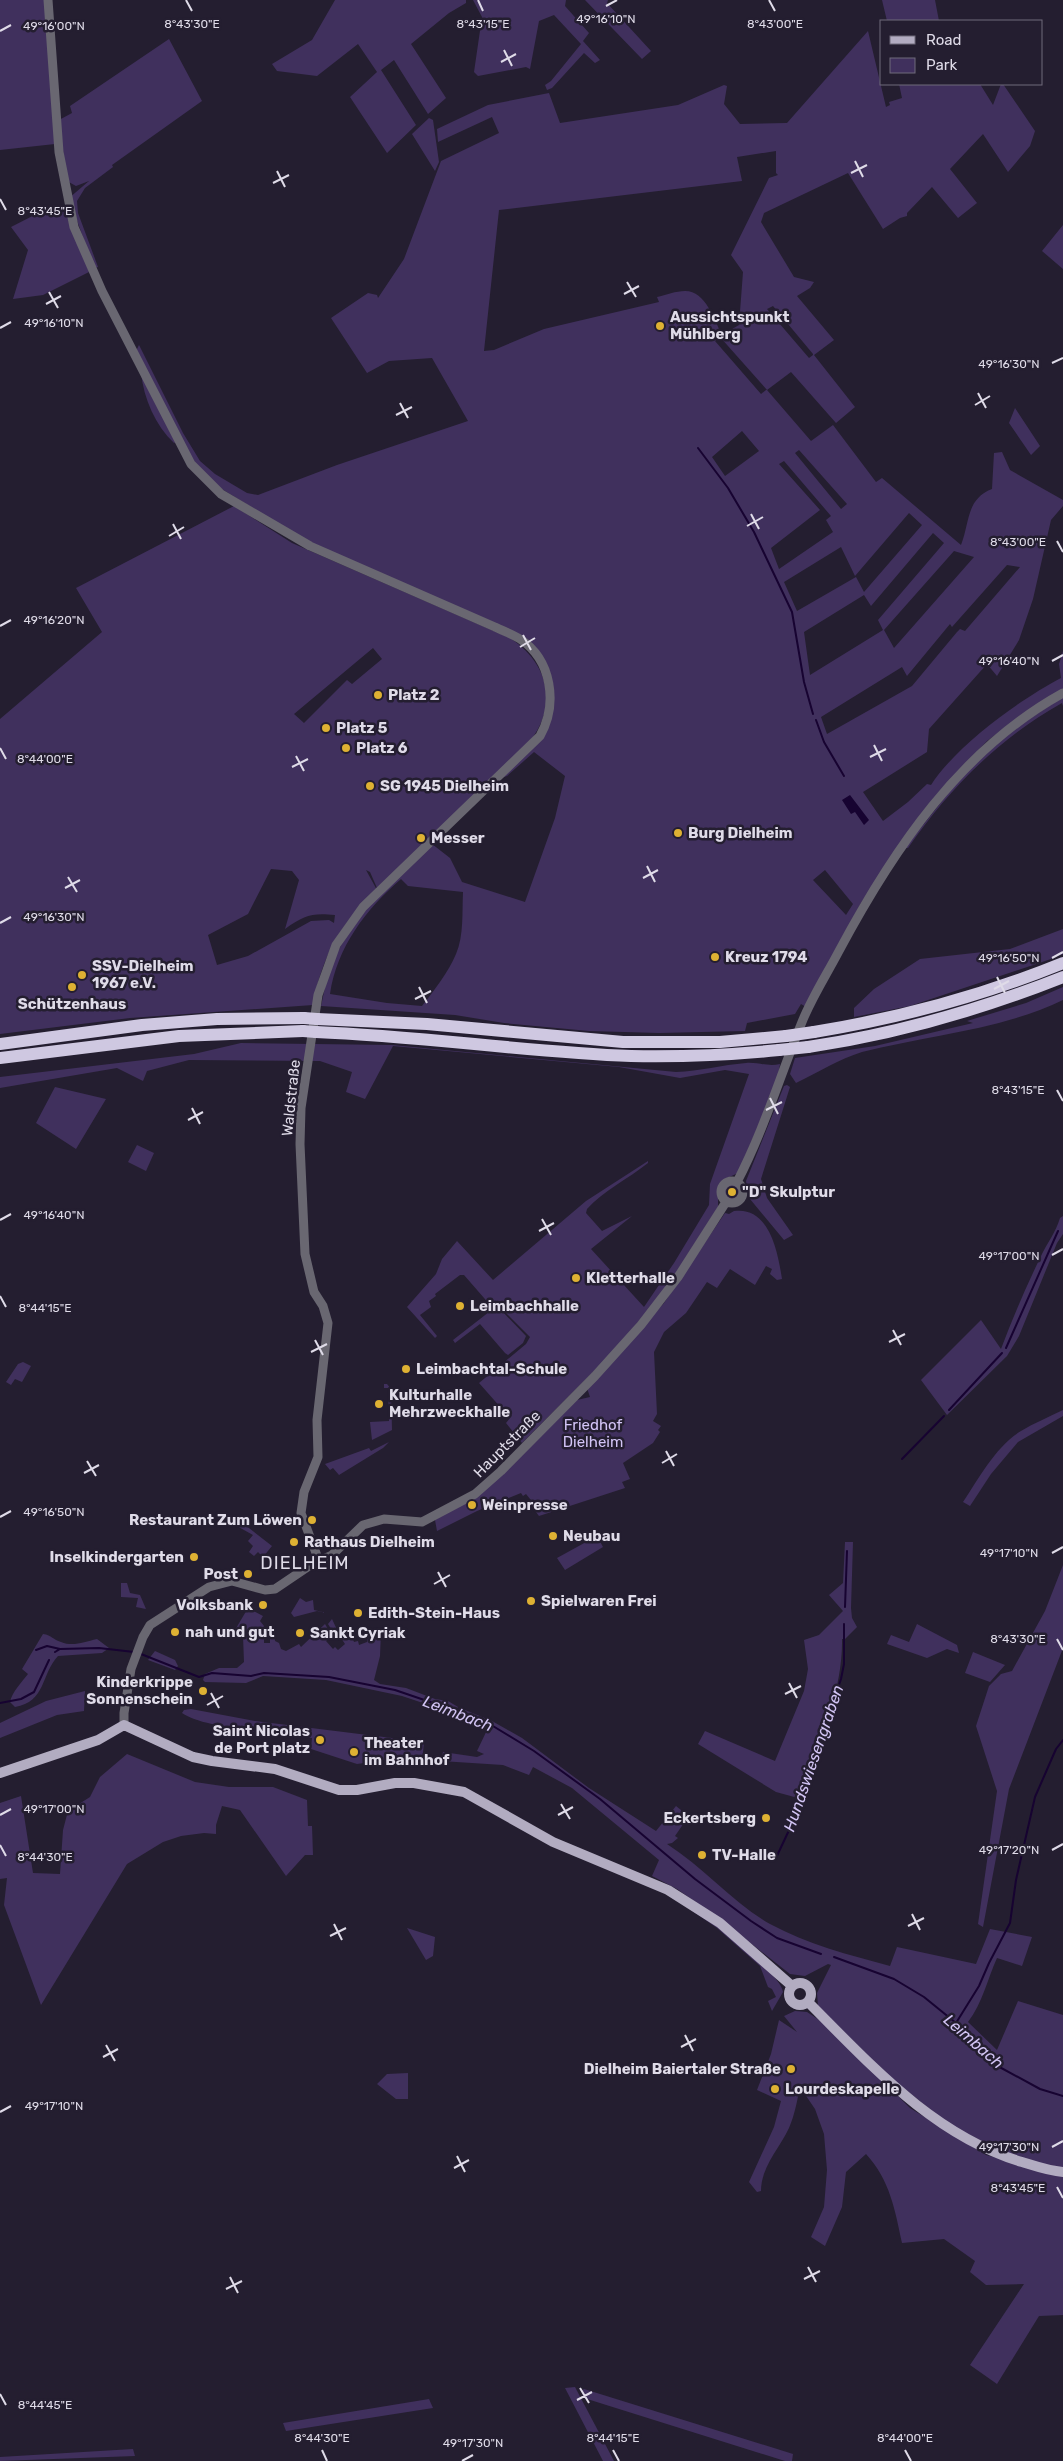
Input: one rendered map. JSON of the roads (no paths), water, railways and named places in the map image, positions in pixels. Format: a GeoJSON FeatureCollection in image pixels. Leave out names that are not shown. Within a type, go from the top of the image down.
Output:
{"type":"FeatureCollection","features":[{"type":"Feature","properties":{"kind":"highway"},"geometry":{"type":"LineString","coordinates":[[0,1044],[168,1023],[217,1019],[304,1018],[427,1024],[623,1042],[720,1042],[786,1036],[877,1021],[940,1005],[1017,981],[1063,963]]}},
{"type":"Feature","properties":{"kind":"highway"},"geometry":{"type":"LineString","coordinates":[[0,1058],[170,1036],[303,1031],[409,1037],[632,1056],[710,1056],[808,1047],[881,1035],[945,1018],[1063,977]]}},
{"type":"Feature","properties":{"kind":"main road"},"geometry":{"type":"LineString","coordinates":[[0,1773],[98,1740],[124,1725],[193,1757],[275,1769],[339,1790],[357,1790],[395,1783],[414,1783],[464,1792],[553,1842],[668,1890],[720,1923],[792,1986]]}},
{"type":"Feature","properties":{"kind":"main road"},"geometry":{"type":"LineString","coordinates":[[798,1983],[808,1985],[811,1992],[808,2002],[801,2005],[791,2001],[789,1995],[792,1986],[798,1983]]}},
{"type":"Feature","properties":{"kind":"main road"},"geometry":{"type":"LineString","coordinates":[[808,2002],[916,2105],[964,2138],[998,2154],[1038,2167],[1063,2172]]}},
{"type":"Feature","properties":{"kind":"street","name":"Waldstraße"},"geometry":{"type":"LineString","coordinates":[[48,0],[59,152],[74,227],[102,291],[191,464],[221,494],[310,546],[496,627],[520,640],[537,656],[548,679],[551,701],[549,714],[540,736],[369,901],[347,926],[331,956],[318,995],[301,1108],[300,1144],[305,1254],[314,1292],[323,1306],[328,1323],[328,1338],[317,1420],[318,1457],[304,1492],[301,1512],[319,1561]]}},
{"type":"Feature","properties":{"kind":"street"},"geometry":{"type":"LineString","coordinates":[[737,1182],[763,1127],[802,1021],[853,925],[901,848],[942,793],[979,753],[1031,712],[1063,693]]}},
{"type":"Feature","properties":{"kind":"street"},"geometry":{"type":"LineString","coordinates":[[729,1181],[737,1182],[742,1187],[742,1197],[735,1203],[726,1202],[721,1196],[721,1189],[729,1181]]}},
{"type":"Feature","properties":{"kind":"street","name":"Hauptstraße"},"geometry":{"type":"LineString","coordinates":[[124,1725],[128,1688],[135,1660],[150,1625],[209,1587],[232,1581],[270,1590],[332,1555],[363,1525],[384,1519],[422,1522],[475,1494],[501,1471],[595,1376],[657,1305],[726,1202]]}},
{"type":"Feature","properties":{"kind":"waterway"},"geometry":{"type":"LineString","coordinates":[[698,448],[728,488],[754,532],[792,612],[804,682],[813,714]]}},
{"type":"Feature","properties":{"kind":"waterway"},"geometry":{"type":"LineString","coordinates":[[816,720],[824,742],[844,776]]}},
{"type":"Feature","properties":{"kind":"waterway","name":"Hundswiesengraben"},"geometry":{"type":"LineString","coordinates":[[1006,1348],[1058,1231]]}},
{"type":"Feature","properties":{"kind":"waterway","name":"Hundswiesengraben"},"geometry":{"type":"LineString","coordinates":[[949,1410],[1002,1353]]}},
{"type":"Feature","properties":{"kind":"waterway","name":"Hundswiesengraben"},"geometry":{"type":"LineString","coordinates":[[902,1459],[944,1416]]}},
{"type":"Feature","properties":{"kind":"waterway","name":"Hundswiesengraben"},"geometry":{"type":"LineString","coordinates":[[845,1607],[847,1551]]}},
{"type":"Feature","properties":{"kind":"waterway","name":"Hundswiesengraben"},"geometry":{"type":"LineString","coordinates":[[775,1860],[791,1826],[841,1679],[844,1664],[844,1624]]}},
{"type":"Feature","properties":{"kind":"waterway","name":"Leimbach"},"geometry":{"type":"LineString","coordinates":[[36,1650],[47,1646],[60,1649]]}},
{"type":"Feature","properties":{"kind":"waterway","name":"Leimbach"},"geometry":{"type":"LineString","coordinates":[[55,1652],[60,1649],[99,1648],[134,1652]]}},
{"type":"Feature","properties":{"kind":"waterway","name":"Leimbach"},"geometry":{"type":"LineString","coordinates":[[141,1654],[199,1677],[212,1673],[251,1676],[264,1673],[329,1677],[395,1690],[483,1720],[534,1751],[600,1799],[695,1879],[751,1921],[777,1938],[821,1954]]}},
{"type":"Feature","properties":{"kind":"waterway","name":"Leimbach"},"geometry":{"type":"LineString","coordinates":[[0,1703],[21,1699],[34,1692],[49,1660]]}},
{"type":"Feature","properties":{"kind":"waterway"},"geometry":{"type":"LineString","coordinates":[[956,2023],[979,1986],[1010,1923],[1016,1880],[1035,1797],[1056,1749],[1063,1740]]}},
{"type":"Feature","properties":{"kind":"waterway","name":"Leimbach"},"geometry":{"type":"LineString","coordinates":[[834,1957],[894,1979],[924,1997],[956,2023],[994,2064],[1040,2089],[1063,2096]]}},
{"type":"Feature","properties":{"kind":"place","name":"Aussichtspunkt Mühlberg"},"geometry":{"type":"Point","coordinates":[660,326]}},
{"type":"Feature","properties":{"kind":"place","name":"Platz 2"},"geometry":{"type":"Point","coordinates":[378,695]}},
{"type":"Feature","properties":{"kind":"place","name":"Platz 5"},"geometry":{"type":"Point","coordinates":[326,728]}},
{"type":"Feature","properties":{"kind":"place","name":"Platz 6"},"geometry":{"type":"Point","coordinates":[346,748]}},
{"type":"Feature","properties":{"kind":"place","name":"SG 1945 Dielheim"},"geometry":{"type":"Point","coordinates":[370,786]}},
{"type":"Feature","properties":{"kind":"place","name":"Burg Dielheim"},"geometry":{"type":"Point","coordinates":[678,833]}},
{"type":"Feature","properties":{"kind":"place","name":"Messer"},"geometry":{"type":"Point","coordinates":[421,838]}},
{"type":"Feature","properties":{"kind":"place","name":"Kreuz 1794"},"geometry":{"type":"Point","coordinates":[715,957]}},
{"type":"Feature","properties":{"kind":"place","name":"SSV-Dielheim 1967 e.V."},"geometry":{"type":"Point","coordinates":[82,975]}},
{"type":"Feature","properties":{"kind":"place","name":"Schützenhaus"},"geometry":{"type":"Point","coordinates":[72,987]}},
{"type":"Feature","properties":{"kind":"place","name":"\"D\" Skulptur"},"geometry":{"type":"Point","coordinates":[732,1192]}},
{"type":"Feature","properties":{"kind":"place","name":"Kletterhalle"},"geometry":{"type":"Point","coordinates":[576,1278]}},
{"type":"Feature","properties":{"kind":"place","name":"Leimbachhalle"},"geometry":{"type":"Point","coordinates":[460,1306]}},
{"type":"Feature","properties":{"kind":"place","name":"Leimbachtal-Schule"},"geometry":{"type":"Point","coordinates":[406,1369]}},
{"type":"Feature","properties":{"kind":"place","name":"Kulturhalle Mehrzweckhalle"},"geometry":{"type":"Point","coordinates":[379,1404]}},
{"type":"Feature","properties":{"kind":"place","name":"Weinpresse"},"geometry":{"type":"Point","coordinates":[472,1505]}},
{"type":"Feature","properties":{"kind":"place","name":"Restaurant Zum Löwen"},"geometry":{"type":"Point","coordinates":[312,1520]}},
{"type":"Feature","properties":{"kind":"place","name":"Neubau"},"geometry":{"type":"Point","coordinates":[553,1536]}},
{"type":"Feature","properties":{"kind":"place","name":"Rathaus Dielheim"},"geometry":{"type":"Point","coordinates":[294,1542]}},
{"type":"Feature","properties":{"kind":"place","name":"Inselkindergarten"},"geometry":{"type":"Point","coordinates":[194,1557]}},
{"type":"Feature","properties":{"kind":"place","name":"Post"},"geometry":{"type":"Point","coordinates":[248,1574]}},
{"type":"Feature","properties":{"kind":"place","name":"Spielwaren Frei"},"geometry":{"type":"Point","coordinates":[531,1601]}},
{"type":"Feature","properties":{"kind":"place","name":"Volksbank"},"geometry":{"type":"Point","coordinates":[263,1605]}},
{"type":"Feature","properties":{"kind":"place","name":"Edith-Stein-Haus"},"geometry":{"type":"Point","coordinates":[358,1613]}},
{"type":"Feature","properties":{"kind":"place","name":"nah und gut"},"geometry":{"type":"Point","coordinates":[175,1632]}},
{"type":"Feature","properties":{"kind":"place","name":"Sankt Cyriak"},"geometry":{"type":"Point","coordinates":[300,1633]}},
{"type":"Feature","properties":{"kind":"place","name":"Kinderkrippe Sonnenschein"},"geometry":{"type":"Point","coordinates":[203,1691]}},
{"type":"Feature","properties":{"kind":"place","name":"Saint Nicolas de Port platz"},"geometry":{"type":"Point","coordinates":[320,1740]}},
{"type":"Feature","properties":{"kind":"place","name":"Theater im Bahnhof"},"geometry":{"type":"Point","coordinates":[354,1752]}},
{"type":"Feature","properties":{"kind":"place","name":"Eckertsberg"},"geometry":{"type":"Point","coordinates":[766,1818]}},
{"type":"Feature","properties":{"kind":"place","name":"TV-Halle"},"geometry":{"type":"Point","coordinates":[702,1855]}},
{"type":"Feature","properties":{"kind":"place","name":"Dielheim Baiertaler Straße"},"geometry":{"type":"Point","coordinates":[791,2069]}},
{"type":"Feature","properties":{"kind":"place","name":"Lourdeskapelle"},"geometry":{"type":"Point","coordinates":[775,2089]}},
{"type":"Feature","properties":{"kind":"district","name":"DIELHEIM"},"geometry":{"type":"Point","coordinates":[305,1563]}},
{"type":"Feature","properties":{"kind":"park label","name":"Friedhof Dielheim"},"geometry":{"type":"Point","coordinates":[593,1434]}}]}
